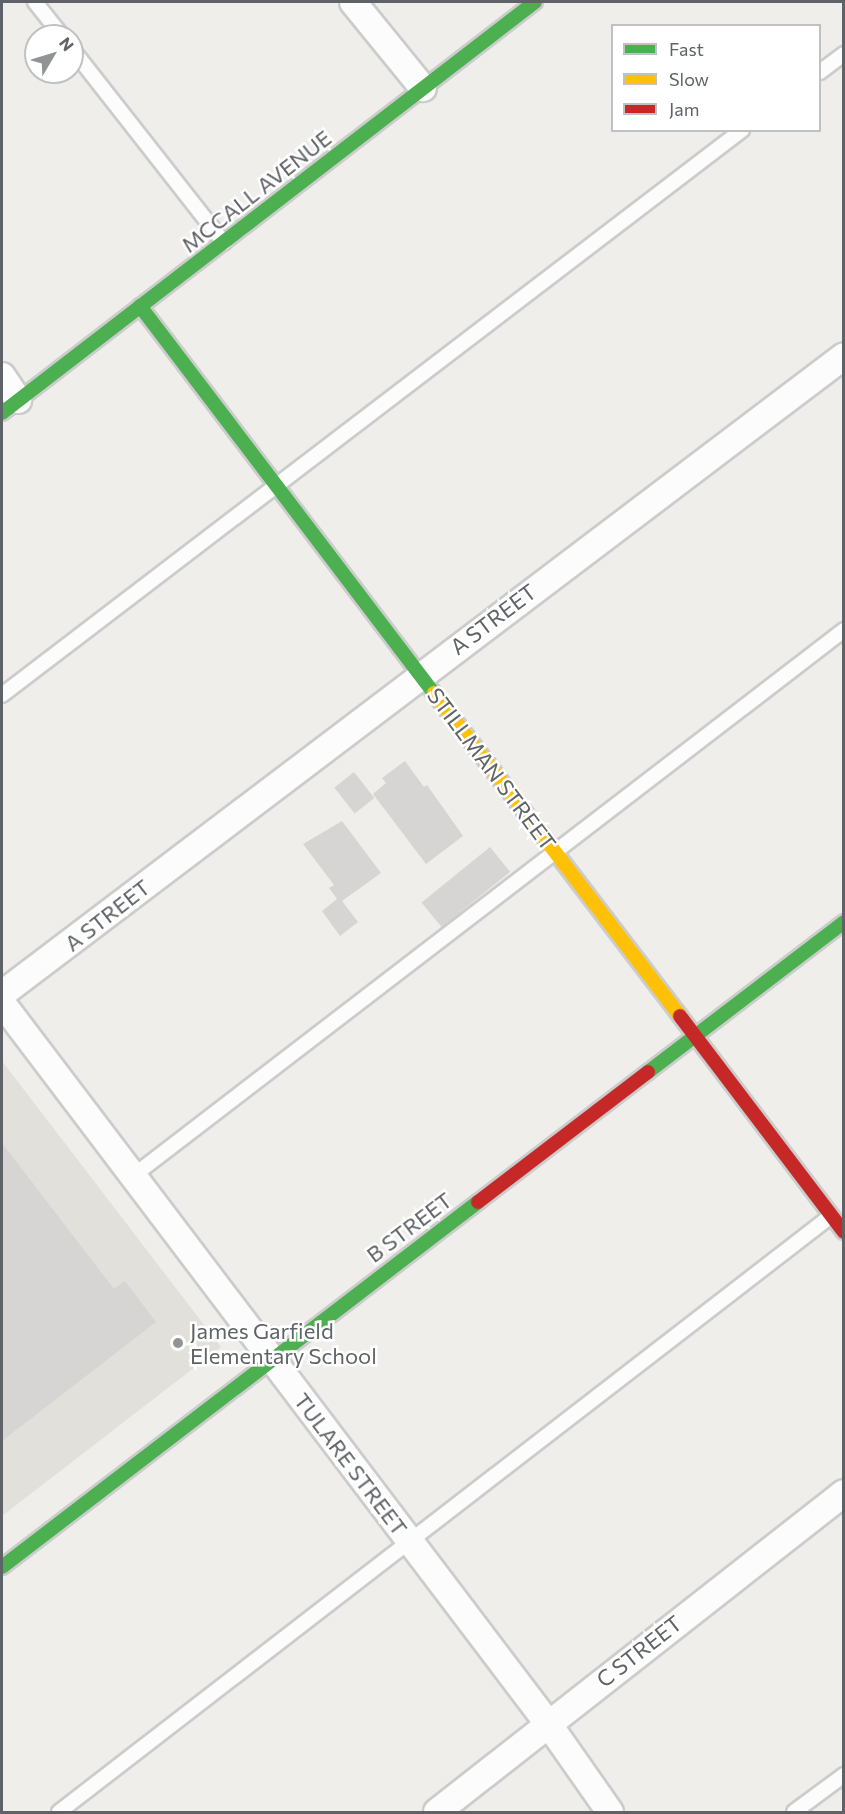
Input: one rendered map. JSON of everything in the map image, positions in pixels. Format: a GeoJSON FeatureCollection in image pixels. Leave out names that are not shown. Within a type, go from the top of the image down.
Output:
{"type":"FeatureCollection","features":[{"type":"Feature","properties":{"kind":"street"},"geometry":{"type":"LineString","coordinates":[[353,2],[423,88]]}},
{"type":"Feature","properties":{"kind":"street","name":"MCCALL AVENUE"},"geometry":{"type":"LineString","coordinates":[[10,406],[535,2]]}},
{"type":"Feature","properties":{"kind":"street","name":"STILLMAN STREET"},"geometry":{"type":"LineString","coordinates":[[140,306],[419,675],[696,1035],[843,1232]]}},
{"type":"Feature","properties":{"kind":"street","name":"A STREET"},"geometry":{"type":"LineString","coordinates":[[2,994],[419,675],[843,356]]}},
{"type":"Feature","properties":{"kind":"street"},"geometry":{"type":"LineString","coordinates":[[2,376],[10,406]]}},
{"type":"Feature","properties":{"kind":"street","name":"B STREET"},"geometry":{"type":"LineString","coordinates":[[2,1567],[843,922]]}},
{"type":"Feature","properties":{"kind":"street","name":"TULARE STREET"},"geometry":{"type":"LineString","coordinates":[[2,1003],[547,1722],[610,1812]]}},
{"type":"Feature","properties":{"kind":"street","name":"C STREET"},"geometry":{"type":"LineString","coordinates":[[437,1812],[547,1722],[843,1493]]}},
{"type":"Feature","properties":{"kind":"lane"},"geometry":{"type":"LineString","coordinates":[[35,2],[52,24]]}},
{"type":"Feature","properties":{"kind":"lane"},"geometry":{"type":"LineString","coordinates":[[821,70],[843,54]]}},
{"type":"Feature","properties":{"kind":"lane"},"geometry":{"type":"LineString","coordinates":[[84,63],[224,243]]}},
{"type":"Feature","properties":{"kind":"lane"},"geometry":{"type":"LineString","coordinates":[[2,695],[739,132]]}},
{"type":"Feature","properties":{"kind":"lane"},"geometry":{"type":"LineString","coordinates":[[133,1176],[556,853],[843,630]]}},
{"type":"Feature","properties":{"kind":"lane"},"geometry":{"type":"LineString","coordinates":[[59,1812],[843,1206]]}},
{"type":"Feature","properties":{"kind":"lane"},"geometry":{"type":"LineString","coordinates":[[794,1812],[843,1775]]}},
{"type":"Feature","properties":{"kind":"shaded area"},"geometry":{"type":"Polygon","coordinates":[[[2,1061],[221,1347],[2,1516],[2,1061]]]}},
{"type":"Feature","properties":{"kind":"building"},"geometry":{"type":"Polygon","coordinates":[[[405,761],[424,787],[427,785],[463,836],[426,864],[373,794],[386,783],[382,778],[405,761]]]}},
{"type":"Feature","properties":{"kind":"building"},"geometry":{"type":"Polygon","coordinates":[[[354,772],[374,798],[355,813],[334,787],[354,772]]]}},
{"type":"Feature","properties":{"kind":"building"},"geometry":{"type":"Polygon","coordinates":[[[342,821],[381,873],[342,901],[358,922],[340,936],[322,911],[337,899],[329,888],[334,885],[303,844],[342,821]]]}},
{"type":"Feature","properties":{"kind":"building"},"geometry":{"type":"Polygon","coordinates":[[[490,847],[510,872],[442,927],[422,902],[490,847]]]}},
{"type":"Feature","properties":{"kind":"building"},"geometry":{"type":"Polygon","coordinates":[[[2,1143],[114,1289],[125,1281],[156,1322],[2,1441],[2,1143]]]}},
{"type":"Feature","properties":{"kind":"traffic: fast"},"geometry":{"type":"LineString","coordinates":[[2,413],[535,2]]}},
{"type":"Feature","properties":{"kind":"traffic: fast"},"geometry":{"type":"LineString","coordinates":[[140,306],[434,693]]}},
{"type":"Feature","properties":{"kind":"traffic: fast"},"geometry":{"type":"LineString","coordinates":[[648,1072],[844,922]]}},
{"type":"Feature","properties":{"kind":"traffic: fast"},"geometry":{"type":"LineString","coordinates":[[2,1567],[478,1202]]}},
{"type":"Feature","properties":{"kind":"traffic: slow"},"geometry":{"type":"LineString","coordinates":[[434,693],[680,1016]]}},
{"type":"Feature","properties":{"kind":"traffic: jam"},"geometry":{"type":"LineString","coordinates":[[680,1016],[844,1232]]}},
{"type":"Feature","properties":{"kind":"traffic: jam"},"geometry":{"type":"LineString","coordinates":[[478,1202],[648,1072]]}},
{"type":"Feature","properties":{"kind":"place","name":"James Garfield Elementary School"},"geometry":{"type":"Point","coordinates":[178,1343]}}]}
